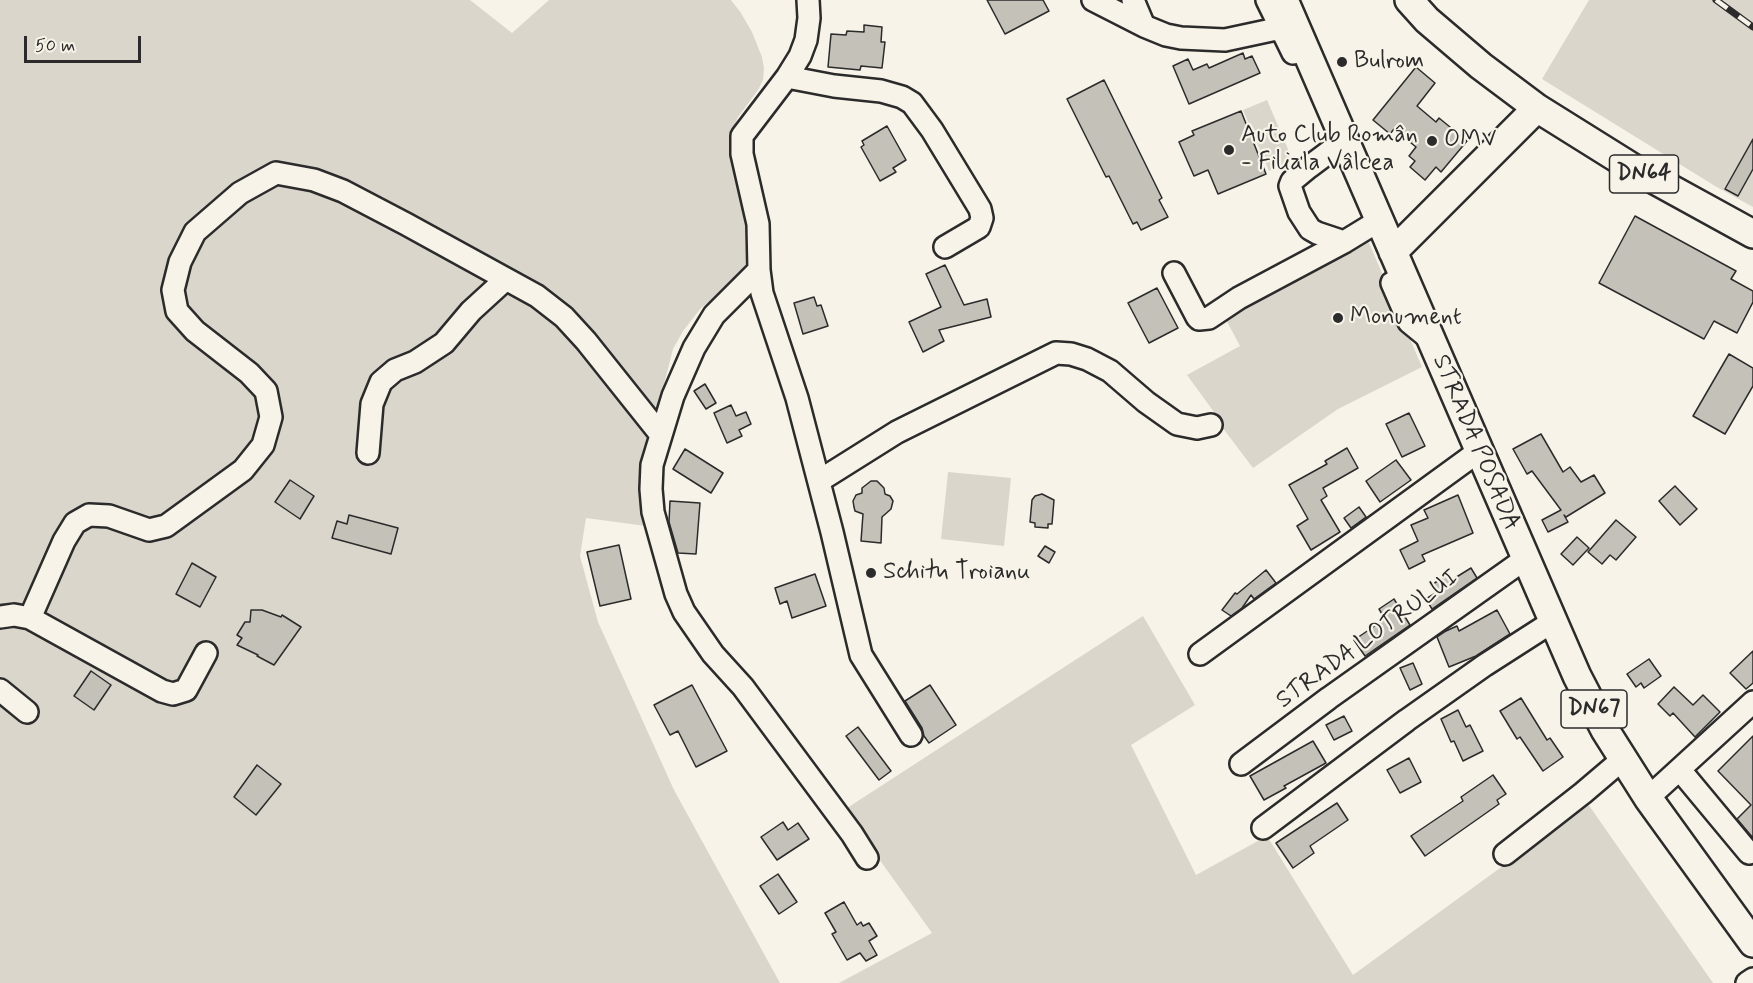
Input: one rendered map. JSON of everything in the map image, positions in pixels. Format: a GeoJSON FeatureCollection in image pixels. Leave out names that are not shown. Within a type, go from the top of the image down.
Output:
{"type":"FeatureCollection","features":[{"type":"Feature","properties":{"kind":"main road","name":"STRADA POSADA"},"geometry":{"type":"LineString","coordinates":[[1284,0],[1288,26],[1374,223],[1394,252],[1577,676],[1605,730],[1648,798],[1753,943]]}},
{"type":"Feature","properties":{"kind":"main road","name":"DN64"},"geometry":{"type":"LineString","coordinates":[[1409,0],[1427,20],[1481,66],[1537,108],[1633,168],[1753,234]]}},
{"type":"Feature","properties":{"kind":"main road"},"geometry":{"type":"LineString","coordinates":[[1394,252],[1537,108]]}},
{"type":"Feature","properties":{"kind":"street"},"geometry":{"type":"LineString","coordinates":[[808,0],[809,18],[806,40],[800,56],[742,135],[741,154],[758,224],[762,293],[797,398],[861,655],[911,735]]}},
{"type":"Feature","properties":{"kind":"street"},"geometry":{"type":"LineString","coordinates":[[1093,0],[1109,10],[1166,35],[1203,40],[1225,40],[1288,26],[1267,0]]}},
{"type":"Feature","properties":{"kind":"street"},"geometry":{"type":"LineString","coordinates":[[1133,0],[1144,26]]}},
{"type":"Feature","properties":{"kind":"street"},"geometry":{"type":"LineString","coordinates":[[787,76],[834,86],[891,94],[902,97],[916,108],[980,209],[982,218],[979,227],[945,247]]}},
{"type":"Feature","properties":{"kind":"street"},"geometry":{"type":"LineString","coordinates":[[1340,144],[1292,181],[1290,189],[1299,212],[1310,229],[1344,242]]}},
{"type":"Feature","properties":{"kind":"street"},"geometry":{"type":"LineString","coordinates":[[30,618],[64,541],[75,523],[89,515],[109,516],[149,530],[166,526],[243,470],[263,445],[271,417],[266,391],[249,373],[195,332],[177,311],[173,290],[180,262],[195,232],[240,193],[276,173],[314,180],[343,191],[537,296],[564,317],[607,366],[661,435]]}},
{"type":"Feature","properties":{"kind":"street"},"geometry":{"type":"LineString","coordinates":[[1174,273],[1197,317],[1204,319],[1374,223],[1409,322],[1431,340]]}},
{"type":"Feature","properties":{"kind":"street"},"geometry":{"type":"LineString","coordinates":[[759,270],[714,315],[694,348],[673,396],[652,465],[653,512],[676,594],[684,612],[713,654],[743,687],[852,834],[867,858]]}},
{"type":"Feature","properties":{"kind":"street"},"geometry":{"type":"LineString","coordinates":[[368,453],[372,404],[381,382],[395,370],[415,363],[444,343],[471,311],[506,279]]}},
{"type":"Feature","properties":{"kind":"street"},"geometry":{"type":"LineString","coordinates":[[817,476],[897,432],[1056,353],[1087,358],[1110,370],[1146,402],[1178,424],[1197,428],[1211,425]]}},
{"type":"Feature","properties":{"kind":"street"},"geometry":{"type":"LineString","coordinates":[[1200,654],[1479,451]]}},
{"type":"Feature","properties":{"kind":"street","name":"STRADA LOTRULUI"},"geometry":{"type":"LineString","coordinates":[[1241,764],[1329,698],[1525,559]]}},
{"type":"Feature","properties":{"kind":"street"},"geometry":{"type":"LineString","coordinates":[[0,617],[14,615],[30,618],[162,691],[173,694],[186,690],[206,653]]}},
{"type":"Feature","properties":{"kind":"street"},"geometry":{"type":"LineString","coordinates":[[1263,828],[1407,720],[1485,665],[1552,622]]}},
{"type":"Feature","properties":{"kind":"street"},"geometry":{"type":"LineString","coordinates":[[0,690],[27,712]]}},
{"type":"Feature","properties":{"kind":"street"},"geometry":{"type":"LineString","coordinates":[[1648,798],[1753,702]]}},
{"type":"Feature","properties":{"kind":"street"},"geometry":{"type":"LineString","coordinates":[[1505,854],[1583,794],[1623,759]]}},
{"type":"Feature","properties":{"kind":"street"},"geometry":{"type":"LineString","coordinates":[[1680,770],[1749,853]]}},
{"type":"Feature","properties":{"kind":"street"},"geometry":{"type":"LineString","coordinates":[[1747,983],[1753,979]]}},
{"type":"Feature","properties":{"kind":"shaded area"},"geometry":{"type":"Polygon","coordinates":[[[0,0],[470,0],[512,33],[549,0],[731,0],[752,32],[764,68],[763,80],[758,90],[738,117],[734,127],[736,175],[750,254],[747,268],[738,279],[701,308],[683,331],[673,349],[652,431],[645,484],[646,526],[586,518],[580,556],[598,622],[674,790],[780,983],[0,983],[0,0]]]}},
{"type":"Feature","properties":{"kind":"shaded area"},"geometry":{"type":"Polygon","coordinates":[[[1589,0],[1753,0],[1753,207],[1542,79],[1589,0]]]}},
{"type":"Feature","properties":{"kind":"shaded area"},"geometry":{"type":"Polygon","coordinates":[[[1267,100],[1293,161],[1269,171],[1243,110],[1267,100]]]}},
{"type":"Feature","properties":{"kind":"shaded area"},"geometry":{"type":"Polygon","coordinates":[[[1367,238],[1422,367],[1338,409],[1253,468],[1187,375],[1240,346],[1224,316],[1367,238]]]}},
{"type":"Feature","properties":{"kind":"shaded area"},"geometry":{"type":"Polygon","coordinates":[[[948,472],[1011,478],[1004,546],[941,539],[948,472]]]}},
{"type":"Feature","properties":{"kind":"shaded area"},"geometry":{"type":"Polygon","coordinates":[[[1143,616],[1195,705],[1131,745],[1196,875],[1267,836],[1353,975],[1588,804],[1713,983],[839,983],[932,933],[844,810],[1143,616]]]}},
{"type":"Feature","properties":{"kind":"building"},"geometry":{"type":"Polygon","coordinates":[[[987,0],[1043,0],[1049,11],[1005,34],[987,0]]]}},
{"type":"Feature","properties":{"kind":"building"},"geometry":{"type":"Polygon","coordinates":[[[864,25],[882,27],[881,42],[885,42],[882,68],[861,66],[860,70],[828,67],[831,34],[846,35],[847,31],[864,32],[864,25]]]}},
{"type":"Feature","properties":{"kind":"building"},"geometry":{"type":"Polygon","coordinates":[[[1243,53],[1245,59],[1252,56],[1260,73],[1189,104],[1173,66],[1188,59],[1193,70],[1207,64],[1209,68],[1243,53]]]}},
{"type":"Feature","properties":{"kind":"building"},"geometry":{"type":"Polygon","coordinates":[[[1416,67],[1435,83],[1417,106],[1436,122],[1439,118],[1467,141],[1441,172],[1436,167],[1425,180],[1410,167],[1415,161],[1409,156],[1416,147],[1394,129],[1390,134],[1373,120],[1416,67]]]}},
{"type":"Feature","properties":{"kind":"building"},"geometry":{"type":"Polygon","coordinates":[[[1104,80],[1162,198],[1159,200],[1168,217],[1141,230],[1137,222],[1133,224],[1109,176],[1106,177],[1067,99],[1104,80]]]}},
{"type":"Feature","properties":{"kind":"building"},"geometry":{"type":"Polygon","coordinates":[[[1241,111],[1266,174],[1218,194],[1208,170],[1194,176],[1179,142],[1194,135],[1192,131],[1241,111]]]}},
{"type":"Feature","properties":{"kind":"building"},"geometry":{"type":"Polygon","coordinates":[[[887,126],[906,160],[893,168],[896,172],[880,181],[861,147],[864,145],[862,141],[887,126]]]}},
{"type":"Feature","properties":{"kind":"building"},"geometry":{"type":"Polygon","coordinates":[[[1753,139],[1753,169],[1738,196],[1725,189],[1753,139]]]}},
{"type":"Feature","properties":{"kind":"building"},"geometry":{"type":"Polygon","coordinates":[[[1635,216],[1736,271],[1731,279],[1753,291],[1753,302],[1737,333],[1714,321],[1704,339],[1599,283],[1635,216]]]}},
{"type":"Feature","properties":{"kind":"building"},"geometry":{"type":"Polygon","coordinates":[[[945,265],[964,305],[987,299],[991,317],[939,330],[944,341],[923,352],[909,322],[941,307],[926,274],[945,265]]]}},
{"type":"Feature","properties":{"kind":"building"},"geometry":{"type":"Polygon","coordinates":[[[1157,288],[1178,328],[1149,343],[1128,303],[1157,288]]]}},
{"type":"Feature","properties":{"kind":"building"},"geometry":{"type":"Polygon","coordinates":[[[814,297],[817,306],[821,305],[828,326],[803,334],[794,303],[814,297]]]}},
{"type":"Feature","properties":{"kind":"building"},"geometry":{"type":"Polygon","coordinates":[[[1729,354],[1753,368],[1753,386],[1725,434],[1693,416],[1729,354]]]}},
{"type":"Feature","properties":{"kind":"building"},"geometry":{"type":"Polygon","coordinates":[[[705,384],[716,403],[706,409],[694,391],[705,384]]]}},
{"type":"Feature","properties":{"kind":"building"},"geometry":{"type":"Polygon","coordinates":[[[731,405],[736,416],[746,412],[751,424],[739,430],[742,436],[727,443],[714,413],[731,405]]]}},
{"type":"Feature","properties":{"kind":"building"},"geometry":{"type":"Polygon","coordinates":[[[1409,413],[1425,446],[1402,457],[1386,424],[1409,413]]]}},
{"type":"Feature","properties":{"kind":"building"},"geometry":{"type":"Polygon","coordinates":[[[1541,434],[1563,472],[1570,467],[1581,482],[1594,475],[1605,493],[1566,517],[1564,515],[1568,522],[1548,532],[1542,520],[1561,510],[1532,471],[1527,474],[1513,449],[1541,434]]]}},
{"type":"Feature","properties":{"kind":"building"},"geometry":{"type":"Polygon","coordinates":[[[1347,448],[1358,468],[1323,488],[1327,496],[1321,500],[1340,532],[1311,550],[1297,526],[1308,519],[1289,485],[1327,464],[1325,461],[1347,448]]]}},
{"type":"Feature","properties":{"kind":"building"},"geometry":{"type":"Polygon","coordinates":[[[685,449],[723,473],[711,493],[673,469],[685,449]]]}},
{"type":"Feature","properties":{"kind":"building"},"geometry":{"type":"Polygon","coordinates":[[[1396,460],[1411,480],[1380,502],[1366,481],[1396,460]]]}},
{"type":"Feature","properties":{"kind":"building"},"geometry":{"type":"Polygon","coordinates":[[[290,480],[314,496],[300,519],[275,502],[290,480]]]}},
{"type":"Feature","properties":{"kind":"building"},"geometry":{"type":"Polygon","coordinates":[[[871,481],[877,481],[884,488],[885,494],[893,501],[891,509],[882,517],[881,543],[861,541],[863,514],[855,511],[853,501],[856,495],[862,493],[862,488],[871,481]]]}},
{"type":"Feature","properties":{"kind":"building"},"geometry":{"type":"Polygon","coordinates":[[[1675,486],[1697,509],[1680,525],[1659,501],[1675,486]]]}},
{"type":"Feature","properties":{"kind":"building"},"geometry":{"type":"Polygon","coordinates":[[[1042,494],[1054,500],[1052,524],[1048,524],[1048,528],[1035,527],[1035,523],[1030,522],[1032,500],[1035,496],[1042,494]]]}},
{"type":"Feature","properties":{"kind":"building"},"geometry":{"type":"Polygon","coordinates":[[[1458,495],[1473,533],[1422,555],[1425,561],[1409,569],[1400,550],[1418,541],[1411,525],[1428,518],[1424,510],[1458,495]]]}},
{"type":"Feature","properties":{"kind":"building"},"geometry":{"type":"Polygon","coordinates":[[[670,501],[700,503],[696,554],[678,553],[669,522],[670,501]]]}},
{"type":"Feature","properties":{"kind":"building"},"geometry":{"type":"Polygon","coordinates":[[[1359,507],[1366,517],[1351,528],[1344,518],[1359,507]]]}},
{"type":"Feature","properties":{"kind":"building"},"geometry":{"type":"Polygon","coordinates":[[[349,515],[398,528],[391,554],[332,538],[337,521],[347,524],[349,515]]]}},
{"type":"Feature","properties":{"kind":"building"},"geometry":{"type":"Polygon","coordinates":[[[1616,520],[1636,537],[1616,560],[1610,555],[1602,564],[1588,552],[1616,520]]]}},
{"type":"Feature","properties":{"kind":"building"},"geometry":{"type":"Polygon","coordinates":[[[1577,537],[1589,548],[1573,565],[1561,554],[1577,537]]]}},
{"type":"Feature","properties":{"kind":"building"},"geometry":{"type":"Polygon","coordinates":[[[619,545],[631,599],[600,606],[587,552],[619,545]]]}},
{"type":"Feature","properties":{"kind":"building"},"geometry":{"type":"Polygon","coordinates":[[[1045,546],[1055,552],[1049,563],[1038,556],[1045,546]]]}},
{"type":"Feature","properties":{"kind":"building"},"geometry":{"type":"Polygon","coordinates":[[[192,563],[216,577],[200,607],[176,594],[192,563]]]}},
{"type":"Feature","properties":{"kind":"building"},"geometry":{"type":"Polygon","coordinates":[[[1471,568],[1477,578],[1432,609],[1426,599],[1437,592],[1433,584],[1447,575],[1450,581],[1471,568]]]}},
{"type":"Feature","properties":{"kind":"building"},"geometry":{"type":"Polygon","coordinates":[[[1266,570],[1276,583],[1254,599],[1251,595],[1242,608],[1231,616],[1222,610],[1235,593],[1237,594],[1266,570]]]}},
{"type":"Feature","properties":{"kind":"building"},"geometry":{"type":"Polygon","coordinates":[[[815,574],[826,606],[792,618],[787,601],[780,604],[775,588],[815,574]]]}},
{"type":"Feature","properties":{"kind":"building"},"geometry":{"type":"Polygon","coordinates":[[[1394,599],[1410,625],[1365,656],[1354,640],[1385,619],[1379,609],[1394,599]]]}},
{"type":"Feature","properties":{"kind":"building"},"geometry":{"type":"Polygon","coordinates":[[[251,610],[262,610],[281,617],[282,615],[301,627],[274,665],[237,645],[242,638],[237,635],[245,622],[250,622],[251,610]]]}},
{"type":"Feature","properties":{"kind":"building"},"geometry":{"type":"Polygon","coordinates":[[[1497,610],[1510,634],[1476,656],[1449,667],[1437,637],[1457,626],[1459,631],[1497,610]]]}},
{"type":"Feature","properties":{"kind":"building"},"geometry":{"type":"Polygon","coordinates":[[[1753,651],[1753,683],[1746,689],[1730,673],[1753,651]]]}},
{"type":"Feature","properties":{"kind":"building"},"geometry":{"type":"Polygon","coordinates":[[[1649,659],[1661,676],[1644,688],[1641,683],[1636,687],[1627,674],[1649,659]]]}},
{"type":"Feature","properties":{"kind":"building"},"geometry":{"type":"Polygon","coordinates":[[[1413,663],[1422,684],[1410,690],[1400,668],[1413,663]]]}},
{"type":"Feature","properties":{"kind":"building"},"geometry":{"type":"Polygon","coordinates":[[[91,671],[111,685],[94,710],[74,696],[91,671]]]}},
{"type":"Feature","properties":{"kind":"building"},"geometry":{"type":"Polygon","coordinates":[[[692,685],[727,751],[696,767],[678,731],[670,735],[654,705],[692,685]]]}},
{"type":"Feature","properties":{"kind":"building"},"geometry":{"type":"Polygon","coordinates":[[[930,685],[956,725],[929,743],[905,701],[930,685]]]}},
{"type":"Feature","properties":{"kind":"building"},"geometry":{"type":"Polygon","coordinates":[[[1674,687],[1693,705],[1703,695],[1720,712],[1695,737],[1673,713],[1670,716],[1658,704],[1674,687]]]}},
{"type":"Feature","properties":{"kind":"building"},"geometry":{"type":"Polygon","coordinates":[[[1521,698],[1547,740],[1550,738],[1563,757],[1543,771],[1520,737],[1517,739],[1500,711],[1521,698]]]}},
{"type":"Feature","properties":{"kind":"building"},"geometry":{"type":"Polygon","coordinates":[[[1458,710],[1466,727],[1470,725],[1483,751],[1463,761],[1454,741],[1451,742],[1441,719],[1458,710]]]}},
{"type":"Feature","properties":{"kind":"building"},"geometry":{"type":"Polygon","coordinates":[[[1344,716],[1352,731],[1334,740],[1326,725],[1344,716]]]}},
{"type":"Feature","properties":{"kind":"building"},"geometry":{"type":"Polygon","coordinates":[[[858,727],[891,771],[879,780],[846,736],[858,727]]]}},
{"type":"Feature","properties":{"kind":"building"},"geometry":{"type":"Polygon","coordinates":[[[1753,736],[1753,838],[1737,819],[1751,805],[1718,771],[1753,736]]]}},
{"type":"Feature","properties":{"kind":"building"},"geometry":{"type":"Polygon","coordinates":[[[1313,741],[1326,763],[1264,800],[1250,776],[1313,741]]]}},
{"type":"Feature","properties":{"kind":"building"},"geometry":{"type":"Polygon","coordinates":[[[1409,758],[1421,782],[1400,793],[1387,770],[1409,758]]]}},
{"type":"Feature","properties":{"kind":"building"},"geometry":{"type":"Polygon","coordinates":[[[257,765],[281,784],[256,815],[234,797],[257,765]]]}},
{"type":"Feature","properties":{"kind":"building"},"geometry":{"type":"Polygon","coordinates":[[[1493,775],[1506,794],[1497,800],[1499,804],[1425,856],[1411,836],[1463,801],[1461,797],[1493,775]]]}},
{"type":"Feature","properties":{"kind":"building"},"geometry":{"type":"Polygon","coordinates":[[[1337,803],[1348,820],[1310,846],[1314,853],[1293,868],[1276,843],[1337,803]]]}},
{"type":"Feature","properties":{"kind":"building"},"geometry":{"type":"Polygon","coordinates":[[[783,822],[788,830],[798,823],[809,839],[777,860],[761,837],[783,822]]]}},
{"type":"Feature","properties":{"kind":"building"},"geometry":{"type":"Polygon","coordinates":[[[778,874],[797,902],[779,914],[760,886],[778,874]]]}},
{"type":"Feature","properties":{"kind":"building"},"geometry":{"type":"Polygon","coordinates":[[[844,902],[857,925],[861,922],[863,926],[869,923],[877,936],[869,941],[877,955],[866,961],[860,953],[847,960],[832,934],[836,932],[825,913],[844,902]]]}},
{"type":"Feature","properties":{"kind":"railway"},"geometry":{"type":"LineString","coordinates":[[1716,0],[1753,27]]}},
{"type":"Feature","properties":{"kind":"place","name":"Bulrom"},"geometry":{"type":"Point","coordinates":[1342,62]}},
{"type":"Feature","properties":{"kind":"place","name":"OMV"},"geometry":{"type":"Point","coordinates":[1432,141]}},
{"type":"Feature","properties":{"kind":"place","name":"Auto Club Român - Filiala Vâlcea"},"geometry":{"type":"Point","coordinates":[1229,150]}},
{"type":"Feature","properties":{"kind":"place","name":"Monument"},"geometry":{"type":"Point","coordinates":[1338,318]}},
{"type":"Feature","properties":{"kind":"place","name":"Schitu Troianu"},"geometry":{"type":"Point","coordinates":[871,573]}}]}
